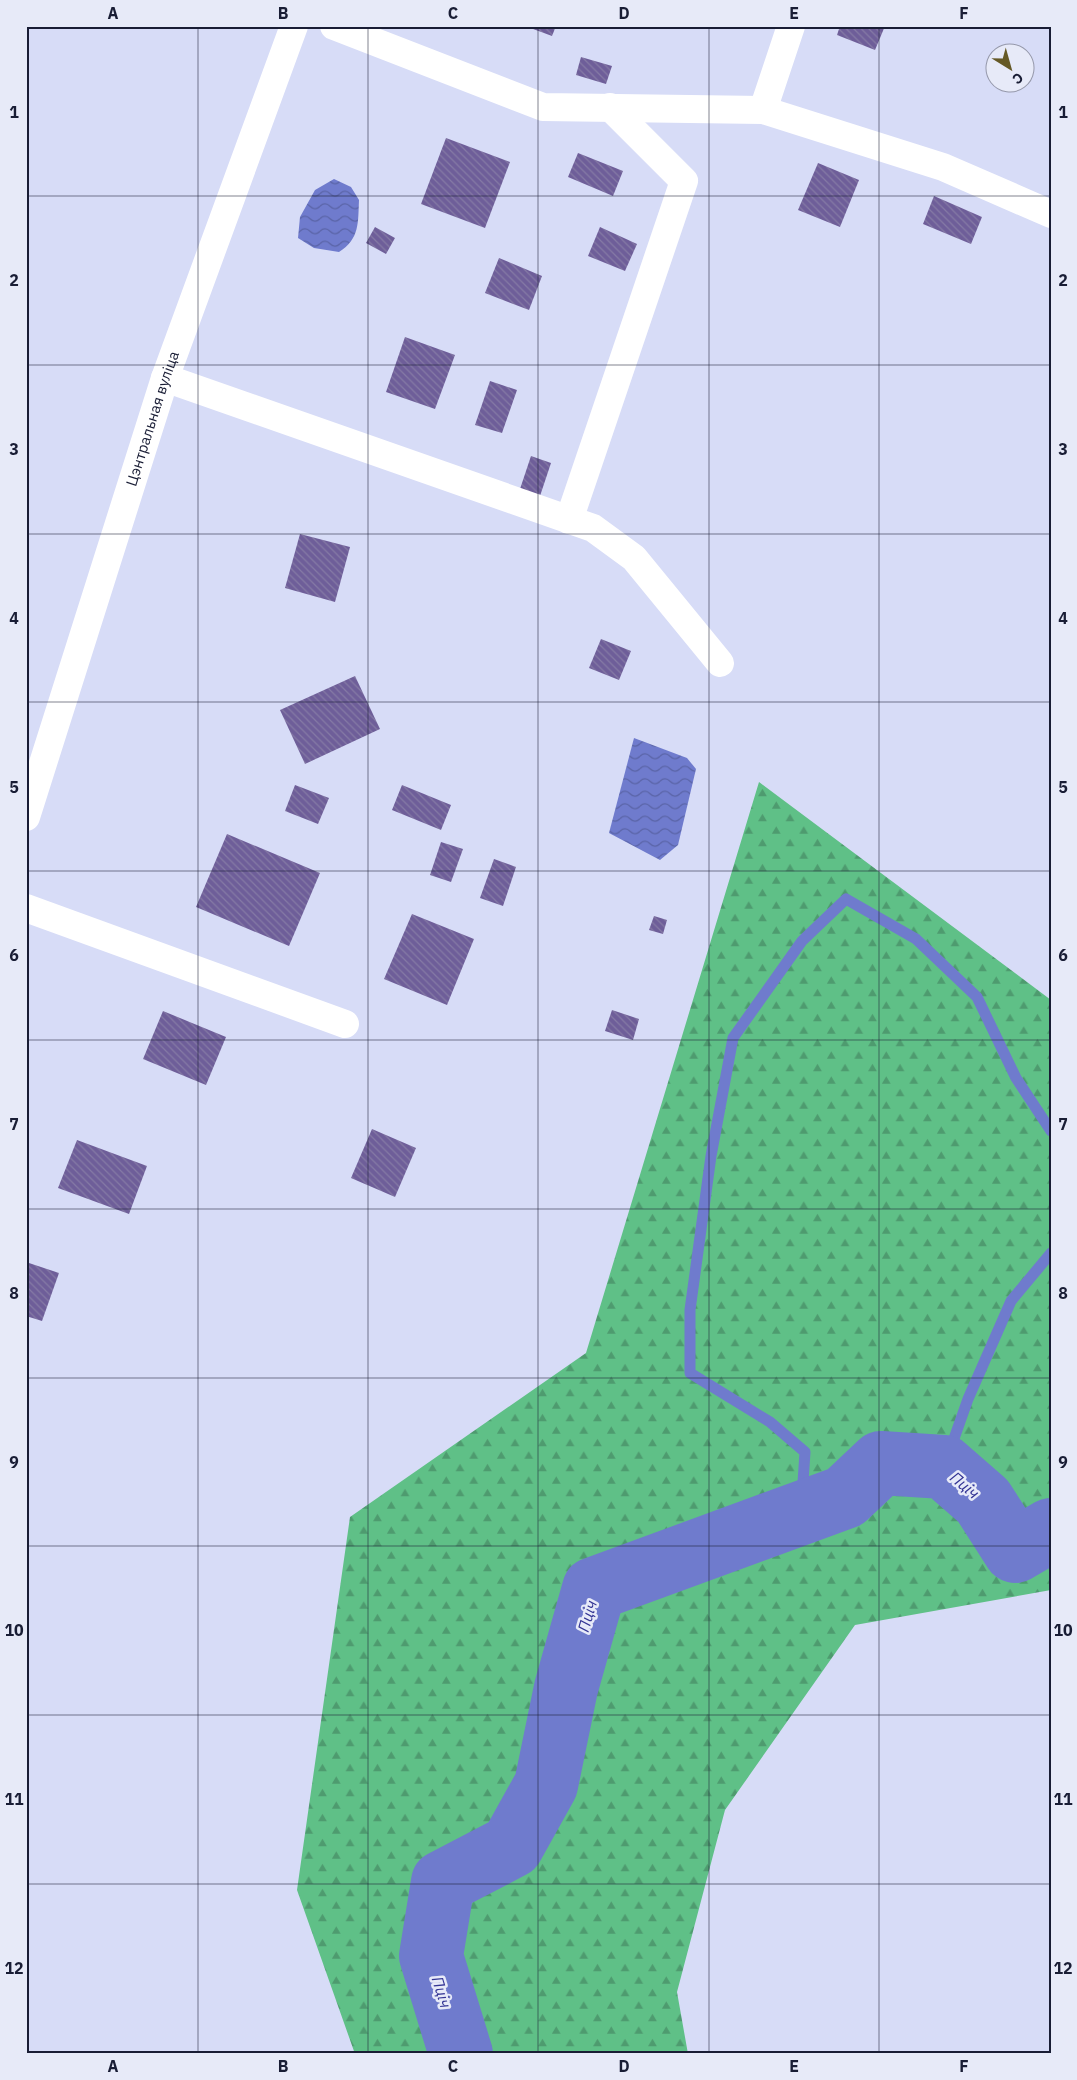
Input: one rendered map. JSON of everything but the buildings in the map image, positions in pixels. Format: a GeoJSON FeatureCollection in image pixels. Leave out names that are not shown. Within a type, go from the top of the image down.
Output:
{"type":"FeatureCollection","features":[{"type":"Feature","properties":{"kind":"street","name":"Цэнтральная вуліца"},"geometry":{"type":"LineString","coordinates":[[26,817],[165,378],[294,26]]}},
{"type":"Feature","properties":{"kind":"street"},"geometry":{"type":"LineString","coordinates":[[334,26],[543,107],[763,110],[943,167],[1051,214]]}},
{"type":"Feature","properties":{"kind":"street"},"geometry":{"type":"LineString","coordinates":[[763,110],[791,26]]}},
{"type":"Feature","properties":{"kind":"street"},"geometry":{"type":"LineString","coordinates":[[570,520],[684,181],[610,108]]}},
{"type":"Feature","properties":{"kind":"street"},"geometry":{"type":"LineString","coordinates":[[165,378],[593,528],[634,558],[720,663]]}},
{"type":"Feature","properties":{"kind":"street"},"geometry":{"type":"LineString","coordinates":[[26,908],[345,1024]]}},
{"type":"Feature","properties":{"kind":"green space"},"geometry":{"type":"Polygon","coordinates":[[[759,782],[1051,1000],[1051,1590],[855,1625],[725,1810],[677,1992],[688,2054],[355,2054],[297,1890],[350,1517],[586,1353],[759,782]]]}},
{"type":"Feature","properties":{"kind":"water"},"geometry":{"type":"Polygon","coordinates":[[[334,179],[351,187],[359,200],[358,223],[354,236],[346,247],[339,252],[314,248],[298,238],[300,217],[315,190],[334,179]]]}},
{"type":"Feature","properties":{"kind":"water"},"geometry":{"type":"Polygon","coordinates":[[[634,738],[687,758],[696,769],[678,845],[660,860],[609,833],[634,738]]]}},
{"type":"Feature","properties":{"kind":"waterway"},"geometry":{"type":"LineString","coordinates":[[801,1513],[805,1452],[770,1422],[690,1373],[690,1310],[711,1156],[733,1038],[802,941],[846,899],[916,939],[977,997],[1016,1078],[1051,1131]]}},
{"type":"Feature","properties":{"kind":"waterway"},"geometry":{"type":"LineString","coordinates":[[944,1467],[968,1399],[1011,1301],[1051,1253]]}},
{"type":"Feature","properties":{"kind":"waterway","name":"Пціч"},"geometry":{"type":"LineString","coordinates":[[461,2054],[431,1956],[443,1882],[512,1846],[546,1785],[566,1688],[594,1589],[845,1497],[881,1463],[944,1467],[983,1501],[1015,1551],[1051,1530]]}}]}
